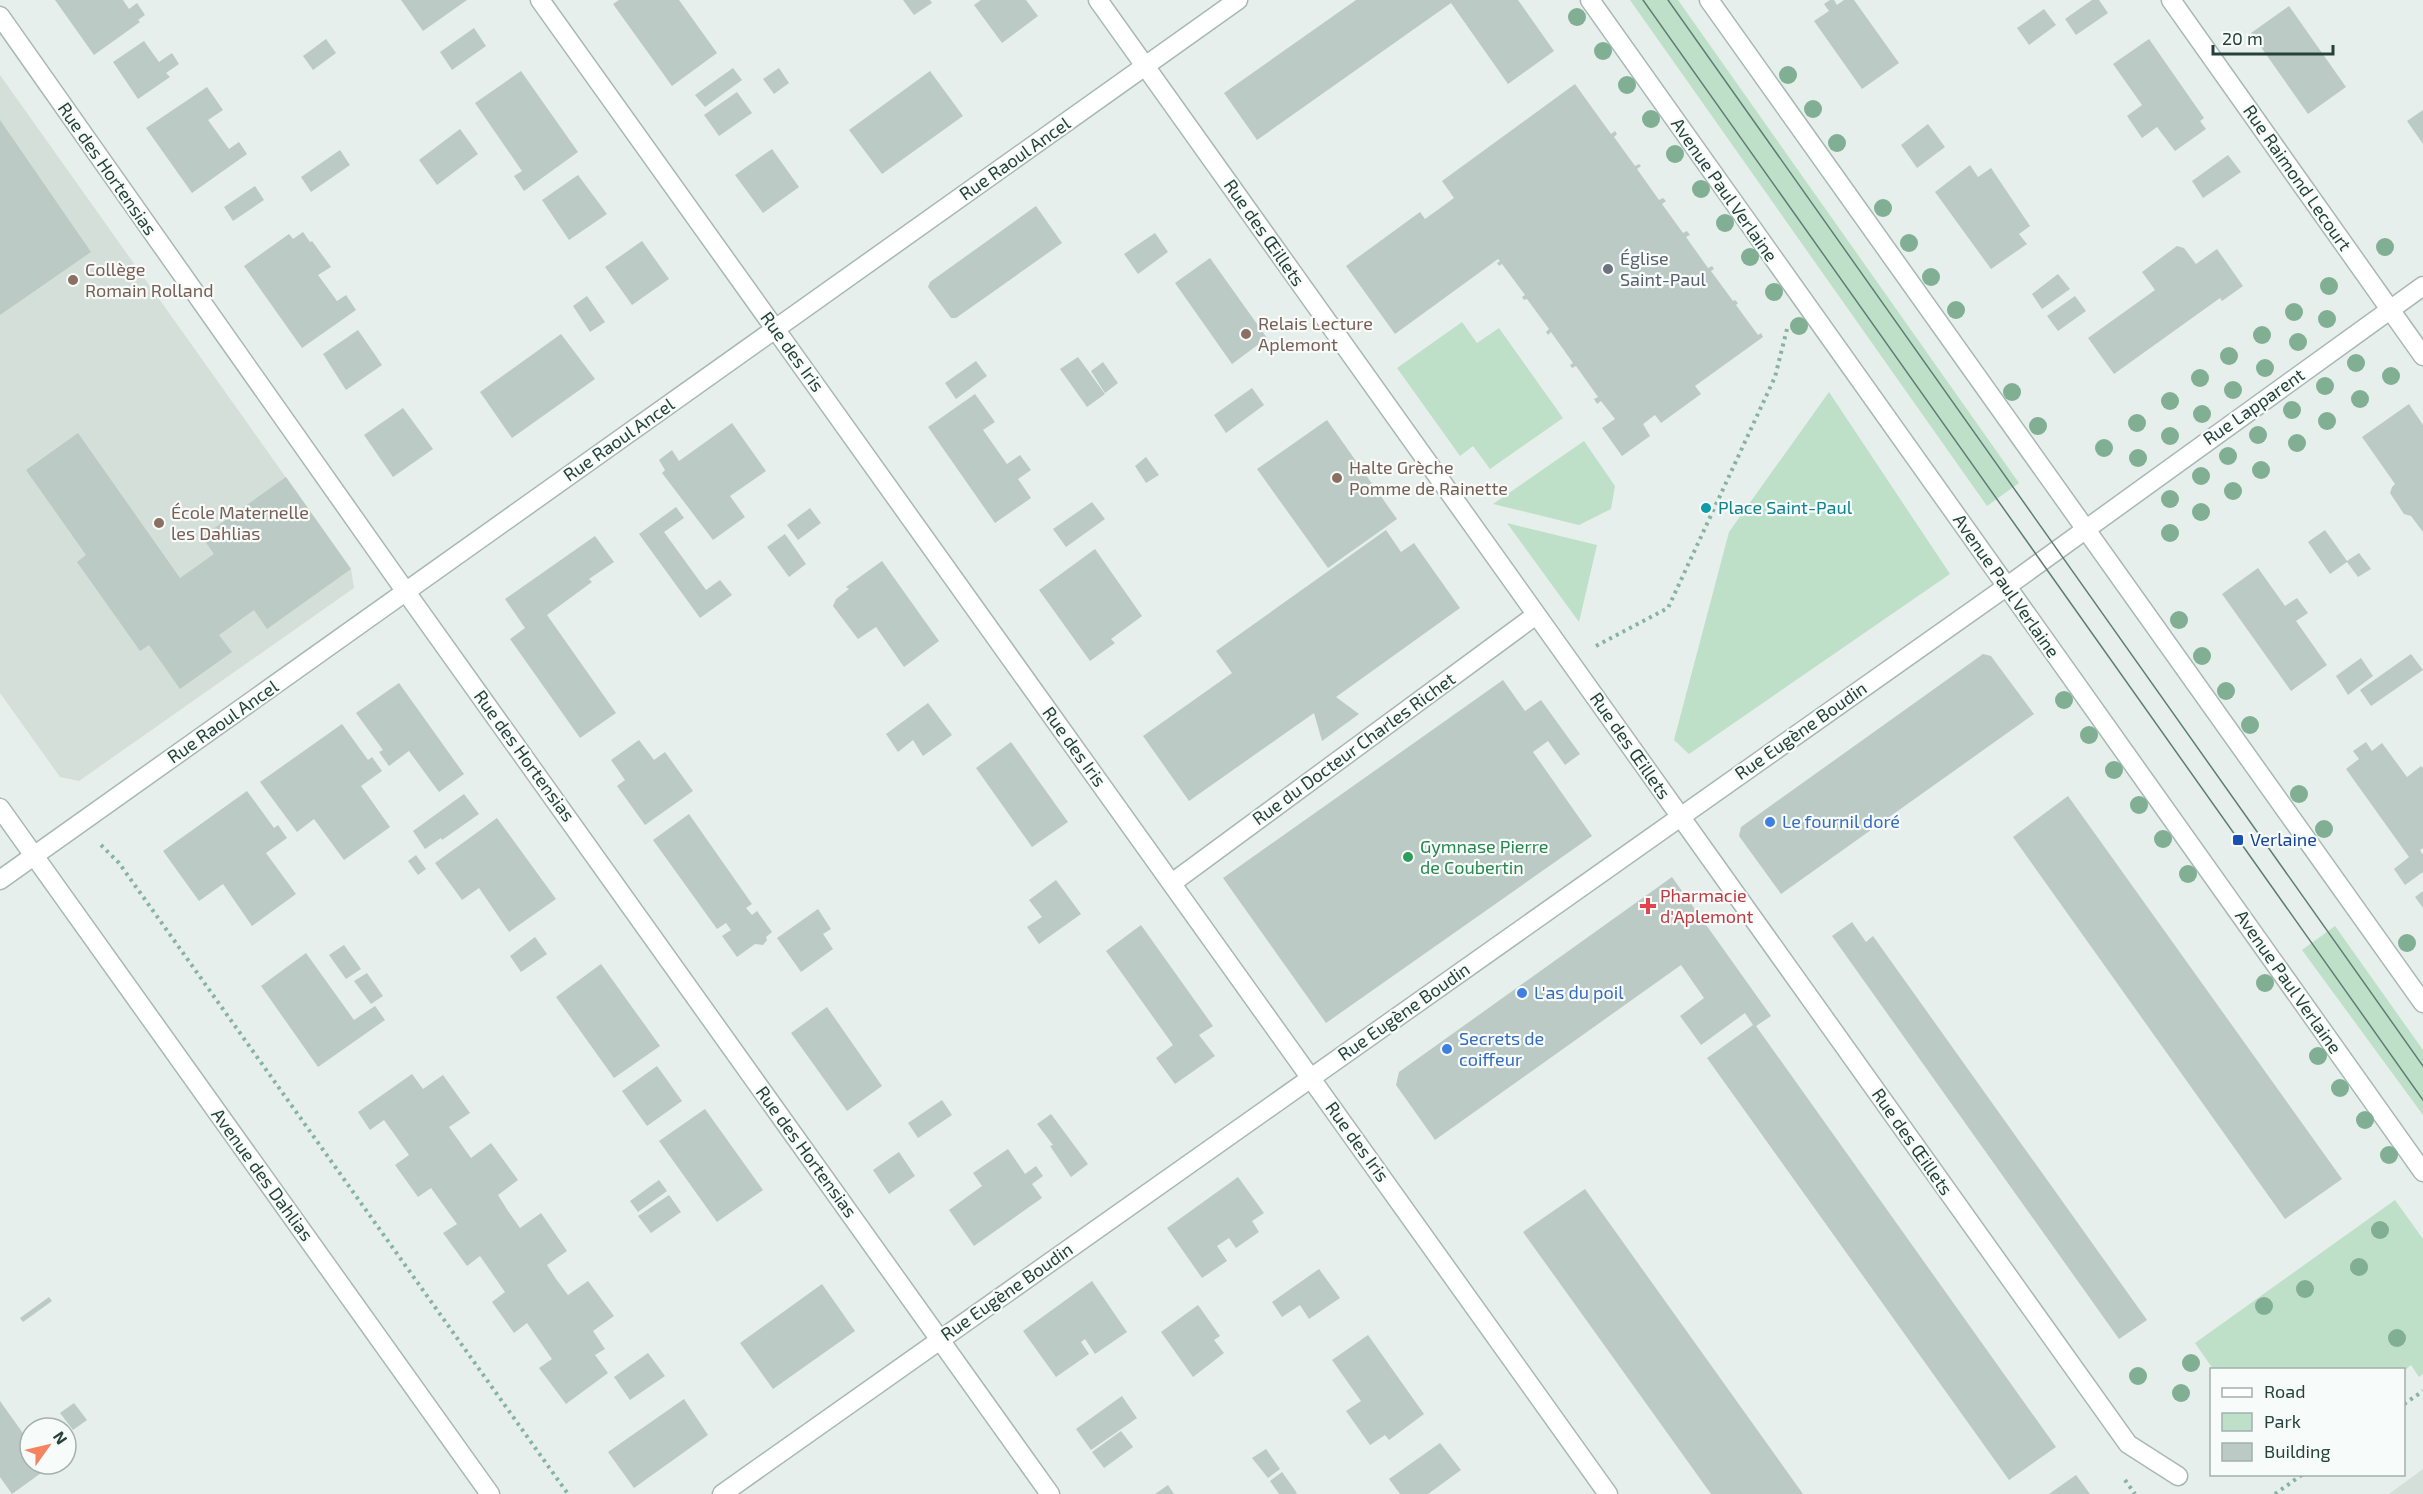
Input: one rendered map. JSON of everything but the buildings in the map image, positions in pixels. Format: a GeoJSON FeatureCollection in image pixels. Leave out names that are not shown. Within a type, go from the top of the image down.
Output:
{"type":"FeatureCollection","features":[{"type":"Feature","properties":{"kind":"street","name":"Rue des Iris"},"geometry":{"type":"LineString","coordinates":[[540,0],[1608,1494]]}},
{"type":"Feature","properties":{"kind":"street","name":"Rue des Œillets"},"geometry":{"type":"LineString","coordinates":[[1098,0],[2127,1444],[2178,1476]]}},
{"type":"Feature","properties":{"kind":"street","name":"Rue Raoul Ancel"},"geometry":{"type":"LineString","coordinates":[[0,880],[1238,0]]}},
{"type":"Feature","properties":{"kind":"street","name":"Avenue Paul Verlaine"},"geometry":{"type":"LineString","coordinates":[[1590,0],[2423,1172]]}},
{"type":"Feature","properties":{"kind":"street"},"geometry":{"type":"LineString","coordinates":[[1709,0],[2423,1003]]}},
{"type":"Feature","properties":{"kind":"street","name":"Rue Raimond Lecourt"},"geometry":{"type":"LineString","coordinates":[[2171,0],[2423,356]]}},
{"type":"Feature","properties":{"kind":"street","name":"Rue des Hortensias"},"geometry":{"type":"LineString","coordinates":[[0,16],[406,592],[1050,1494]]}},
{"type":"Feature","properties":{"kind":"street","name":"Rue Lapparent"},"geometry":{"type":"LineString","coordinates":[[2085,528],[2423,286]]}},
{"type":"Feature","properties":{"kind":"street","name":"Rue Eugène Boudin"},"geometry":{"type":"LineString","coordinates":[[722,1494],[2006,587],[2085,528]]}},
{"type":"Feature","properties":{"kind":"street","name":"Rue du Docteur Charles Richet"},"geometry":{"type":"LineString","coordinates":[[1172,883],[1536,615]]}},
{"type":"Feature","properties":{"kind":"street","name":"Avenue des Dahlias"},"geometry":{"type":"LineString","coordinates":[[0,808],[490,1494]]}},
{"type":"Feature","properties":{"kind":"path"},"geometry":{"type":"LineString","coordinates":[[1569,661],[1668,608],[1775,377],[1797,292]]}},
{"type":"Feature","properties":{"kind":"path"},"geometry":{"type":"LineString","coordinates":[[84,820],[100,843],[119,863],[568,1494]]}},
{"type":"Feature","properties":{"kind":"path"},"geometry":{"type":"LineString","coordinates":[[2405,1403],[2423,1391]]}},
{"type":"Feature","properties":{"kind":"path"},"geometry":{"type":"LineString","coordinates":[[2275,1494],[2300,1476]]}},
{"type":"Feature","properties":{"kind":"shaded area","name":"École Maternelle les Dahlias"},"geometry":{"type":"Polygon","coordinates":[[[0,75],[351,569],[354,588],[79,781],[60,777],[0,693],[0,75]]]}},
{"type":"Feature","properties":{"kind":"shaded area"},"geometry":{"type":"Polygon","coordinates":[[[2423,1469],[2423,1494],[2389,1494],[2423,1469]]]}},
{"type":"Feature","properties":{"kind":"green space"},"geometry":{"type":"Polygon","coordinates":[[[1630,0],[1678,0],[2019,483],[1987,506],[1630,0]]]}},
{"type":"Feature","properties":{"kind":"green space"},"geometry":{"type":"Polygon","coordinates":[[[1462,322],[1477,343],[1499,328],[1563,418],[1490,469],[1473,446],[1460,456],[1397,368],[1462,322]]]}},
{"type":"Feature","properties":{"kind":"green space"},"geometry":{"type":"Polygon","coordinates":[[[1829,392],[1950,574],[1689,754],[1674,740],[1729,532],[1829,392]]]}},
{"type":"Feature","properties":{"kind":"green space"},"geometry":{"type":"Polygon","coordinates":[[[1584,441],[1615,486],[1611,509],[1579,525],[1493,504],[1584,441]]]}},
{"type":"Feature","properties":{"kind":"green space"},"geometry":{"type":"Polygon","coordinates":[[[1507,523],[1597,545],[1579,622],[1507,523]]]}},
{"type":"Feature","properties":{"kind":"green space"},"geometry":{"type":"Polygon","coordinates":[[[2335,926],[2423,1050],[2423,1115],[2302,950],[2335,926]]]}},
{"type":"Feature","properties":{"kind":"green space"},"geometry":{"type":"Polygon","coordinates":[[[2395,1200],[2423,1239],[2423,1374],[2419,1377],[2411,1365],[2405,1370],[2405,1368],[2212,1368],[2195,1343],[2395,1200]]]}},
{"type":"Feature","properties":{"kind":"tram line"},"geometry":{"type":"LineString","coordinates":[[1643,0],[2423,1100]]}},
{"type":"Feature","properties":{"kind":"tram line"},"geometry":{"type":"LineString","coordinates":[[1668,0],[2423,1066]]}},
{"type":"Feature","properties":{"kind":"place","name":"Église Saint-Paul"},"geometry":{"type":"Point","coordinates":[1608,269]}},
{"type":"Feature","properties":{"kind":"place","name":"Collège Romain Rolland"},"geometry":{"type":"Point","coordinates":[73,280]}},
{"type":"Feature","properties":{"kind":"place","name":"Relais Lecture Aplemont"},"geometry":{"type":"Point","coordinates":[1246,334]}},
{"type":"Feature","properties":{"kind":"place","name":"Halte Grèche Pomme de Rainette"},"geometry":{"type":"Point","coordinates":[1337,478]}},
{"type":"Feature","properties":{"kind":"place","name":"Place Saint-Paul"},"geometry":{"type":"Point","coordinates":[1706,508]}},
{"type":"Feature","properties":{"kind":"place","name":"École Maternelle les Dahlias"},"geometry":{"type":"Point","coordinates":[159,523]}},
{"type":"Feature","properties":{"kind":"place","name":"Le fournil doré"},"geometry":{"type":"Point","coordinates":[1770,822]}},
{"type":"Feature","properties":{"kind":"place","name":"Verlaine"},"geometry":{"type":"Point","coordinates":[2238,840]}},
{"type":"Feature","properties":{"kind":"place","name":"Gymnase Pierre de Coubertin"},"geometry":{"type":"Point","coordinates":[1408,857]}},
{"type":"Feature","properties":{"kind":"place","name":"Pharmacie d'Aplemont"},"geometry":{"type":"Point","coordinates":[1648,906]}},
{"type":"Feature","properties":{"kind":"place","name":"L'as du poil"},"geometry":{"type":"Point","coordinates":[1522,993]}},
{"type":"Feature","properties":{"kind":"place","name":"Secrets de coiffeur"},"geometry":{"type":"Point","coordinates":[1447,1049]}}]}
